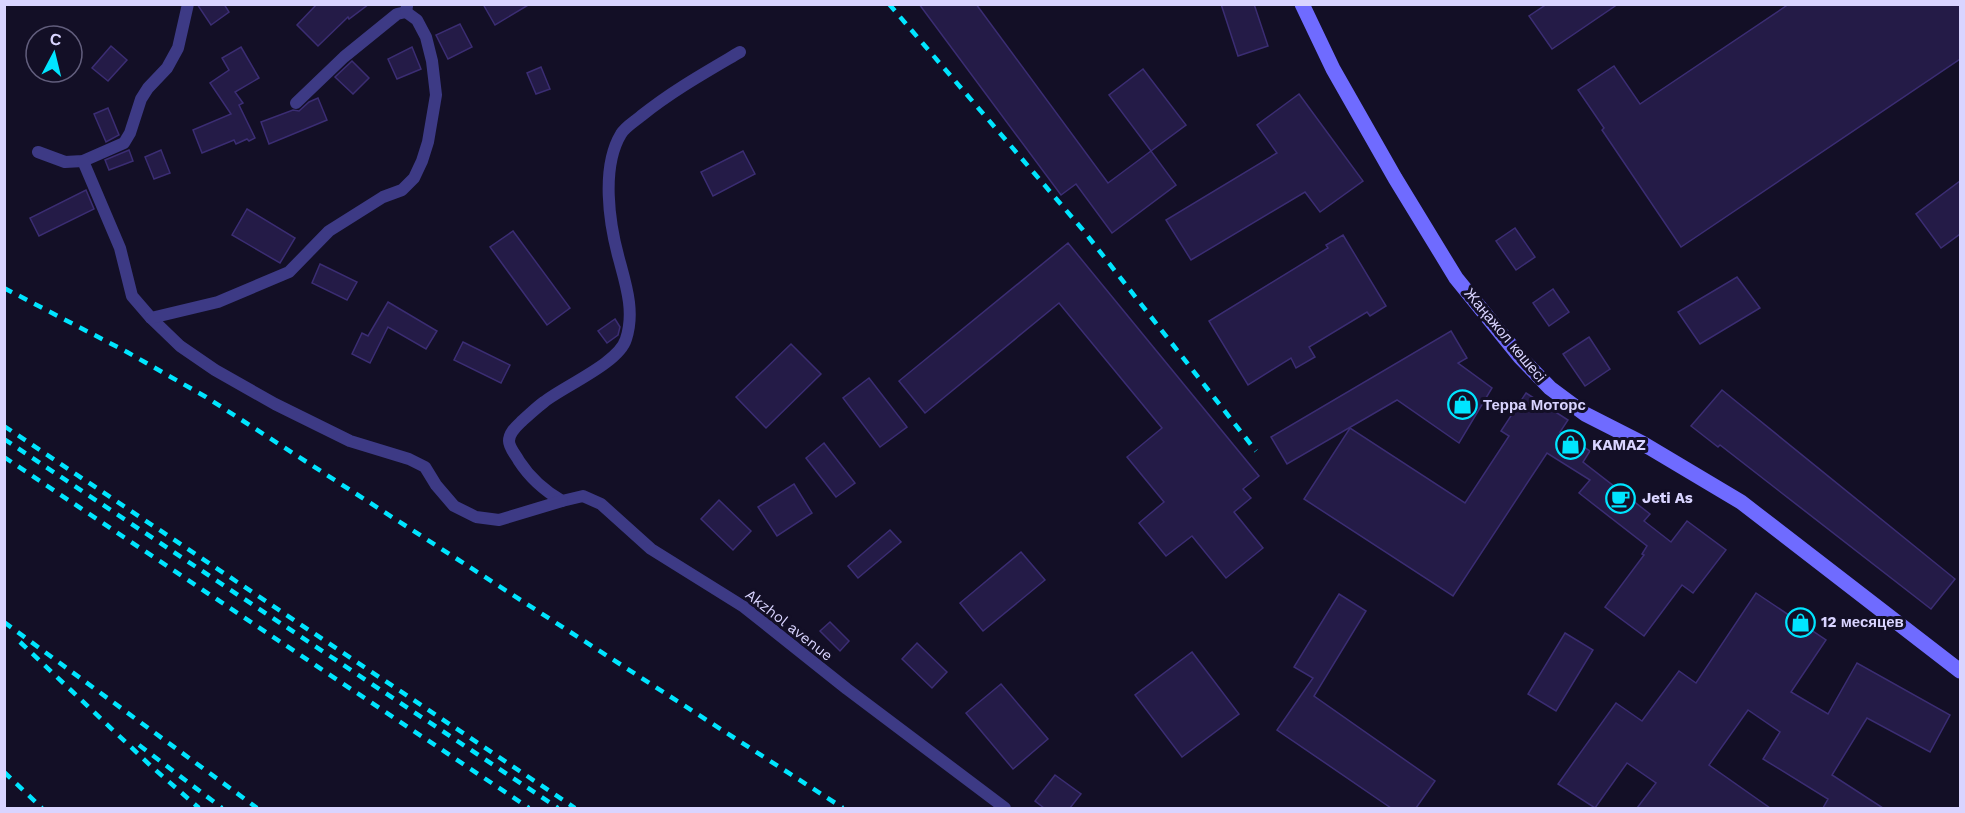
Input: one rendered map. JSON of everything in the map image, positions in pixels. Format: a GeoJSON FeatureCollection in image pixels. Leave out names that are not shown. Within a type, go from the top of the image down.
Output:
{"type":"FeatureCollection","features":[{"type":"Feature","properties":{"kind":"main road","name":"Жаңажол көшесі"},"geometry":{"type":"LineString","coordinates":[[1302,4],[1333,69],[1395,178],[1456,278],[1520,357],[1550,388],[1585,414],[1642,443],[1741,502],[1960,671]]}},
{"type":"Feature","properties":{"kind":"street"},"geometry":{"type":"LineString","coordinates":[[38,152],[65,162],[83,161],[124,142],[130,133],[141,99],[167,68],[178,48],[188,4]]}},
{"type":"Feature","properties":{"kind":"street"},"geometry":{"type":"LineString","coordinates":[[151,318],[218,302],[289,272],[329,231],[382,197],[402,190],[414,178],[428,142],[436,95],[432,61],[426,37],[417,20],[406,8],[397,14],[344,57],[296,103]]}},
{"type":"Feature","properties":{"kind":"street"},"geometry":{"type":"LineString","coordinates":[[562,501],[547,492],[526,472],[509,444],[510,434],[544,401],[601,366],[625,343],[629,331],[630,308],[627,287],[618,257],[609,201],[613,149],[622,131],[664,98],[740,52]]}},
{"type":"Feature","properties":{"kind":"street","name":"Akzhol avenue"},"geometry":{"type":"LineString","coordinates":[[83,161],[120,248],[132,296],[180,346],[215,370],[275,404],[350,441],[409,459],[425,467],[436,485],[454,506],[476,518],[499,520],[583,496],[602,504],[651,549],[744,607],[847,689],[1005,808]]}},
{"type":"Feature","properties":{"kind":"building"},"geometry":{"type":"Polygon","coordinates":[[[197,4],[224,4],[229,12],[211,25],[197,4]]]}},
{"type":"Feature","properties":{"kind":"building"},"geometry":{"type":"Polygon","coordinates":[[[317,4],[369,4],[349,19],[348,17],[318,46],[297,25],[317,4]]]}},
{"type":"Feature","properties":{"kind":"building"},"geometry":{"type":"Polygon","coordinates":[[[483,4],[530,4],[495,25],[483,4]]]}},
{"type":"Feature","properties":{"kind":"building"},"geometry":{"type":"Polygon","coordinates":[[[919,4],[976,4],[1108,183],[1151,151],[1176,185],[1112,233],[1076,184],[1061,195],[919,4]]]}},
{"type":"Feature","properties":{"kind":"building"},"geometry":{"type":"Polygon","coordinates":[[[1221,4],[1254,4],[1268,46],[1238,56],[1221,4]]]}},
{"type":"Feature","properties":{"kind":"building"},"geometry":{"type":"Polygon","coordinates":[[[1547,4],[1618,4],[1552,49],[1529,16],[1547,4]]]}},
{"type":"Feature","properties":{"kind":"building"},"geometry":{"type":"Polygon","coordinates":[[[1789,4],[1960,4],[1960,59],[1681,247],[1602,130],[1604,128],[1578,90],[1614,66],[1640,104],[1789,4]]]}},
{"type":"Feature","properties":{"kind":"building"},"geometry":{"type":"Polygon","coordinates":[[[460,24],[472,47],[448,59],[436,35],[460,24]]]}},
{"type":"Feature","properties":{"kind":"building"},"geometry":{"type":"Polygon","coordinates":[[[111,46],[127,60],[108,81],[92,68],[111,46]]]}},
{"type":"Feature","properties":{"kind":"building"},"geometry":{"type":"Polygon","coordinates":[[[241,47],[259,78],[235,92],[243,103],[239,105],[255,138],[236,144],[234,140],[202,153],[193,130],[231,114],[210,83],[229,70],[222,58],[241,47]]]}},
{"type":"Feature","properties":{"kind":"building"},"geometry":{"type":"Polygon","coordinates":[[[412,47],[421,69],[397,79],[388,59],[412,47]]]}},
{"type":"Feature","properties":{"kind":"building"},"geometry":{"type":"Polygon","coordinates":[[[352,61],[369,78],[353,94],[335,77],[352,61]]]}},
{"type":"Feature","properties":{"kind":"building"},"geometry":{"type":"Polygon","coordinates":[[[541,67],[550,89],[536,94],[527,73],[541,67]]]}},
{"type":"Feature","properties":{"kind":"building"},"geometry":{"type":"Polygon","coordinates":[[[1143,69],[1186,125],[1151,151],[1109,95],[1143,69]]]}},
{"type":"Feature","properties":{"kind":"building"},"geometry":{"type":"Polygon","coordinates":[[[1299,94],[1363,181],[1320,212],[1305,192],[1191,260],[1166,220],[1277,153],[1257,125],[1299,94]]]}},
{"type":"Feature","properties":{"kind":"building"},"geometry":{"type":"Polygon","coordinates":[[[318,98],[327,120],[269,144],[261,122],[293,110],[299,111],[318,98]]]}},
{"type":"Feature","properties":{"kind":"building"},"geometry":{"type":"Polygon","coordinates":[[[108,108],[119,135],[106,142],[94,114],[108,108]]]}},
{"type":"Feature","properties":{"kind":"building"},"geometry":{"type":"Polygon","coordinates":[[[129,150],[133,161],[109,170],[105,160],[129,150]]]}},
{"type":"Feature","properties":{"kind":"building"},"geometry":{"type":"Polygon","coordinates":[[[161,150],[170,173],[154,179],[145,157],[161,150]]]}},
{"type":"Feature","properties":{"kind":"building"},"geometry":{"type":"Polygon","coordinates":[[[743,151],[755,174],[713,196],[701,172],[743,151]]]}},
{"type":"Feature","properties":{"kind":"building"},"geometry":{"type":"Polygon","coordinates":[[[1960,181],[1960,234],[1941,248],[1916,214],[1960,181]]]}},
{"type":"Feature","properties":{"kind":"building"},"geometry":{"type":"Polygon","coordinates":[[[86,190],[94,209],[39,236],[30,218],[86,190]]]}},
{"type":"Feature","properties":{"kind":"building"},"geometry":{"type":"Polygon","coordinates":[[[247,209],[295,238],[280,263],[232,235],[247,209]]]}},
{"type":"Feature","properties":{"kind":"building"},"geometry":{"type":"Polygon","coordinates":[[[1515,228],[1535,257],[1516,270],[1496,241],[1515,228]]]}},
{"type":"Feature","properties":{"kind":"building"},"geometry":{"type":"Polygon","coordinates":[[[513,231],[570,308],[547,325],[490,247],[513,231]]]}},
{"type":"Feature","properties":{"kind":"building"},"geometry":{"type":"Polygon","coordinates":[[[1343,235],[1386,306],[1370,316],[1367,312],[1309,347],[1315,357],[1296,368],[1291,358],[1248,385],[1209,321],[1328,248],[1326,245],[1343,235]]]}},
{"type":"Feature","properties":{"kind":"building"},"geometry":{"type":"Polygon","coordinates":[[[1068,243],[1259,476],[1243,489],[1251,498],[1234,512],[1263,548],[1226,578],[1192,536],[1166,556],[1139,523],[1164,502],[1127,457],[1162,428],[1059,303],[925,413],[899,381],[1068,243]]]}},
{"type":"Feature","properties":{"kind":"building"},"geometry":{"type":"Polygon","coordinates":[[[320,264],[357,282],[347,300],[312,283],[320,264]]]}},
{"type":"Feature","properties":{"kind":"building"},"geometry":{"type":"Polygon","coordinates":[[[1737,277],[1760,308],[1700,344],[1678,312],[1737,277]]]}},
{"type":"Feature","properties":{"kind":"building"},"geometry":{"type":"Polygon","coordinates":[[[1553,289],[1569,312],[1549,326],[1533,303],[1553,289]]]}},
{"type":"Feature","properties":{"kind":"building"},"geometry":{"type":"Polygon","coordinates":[[[388,302],[437,331],[426,349],[388,327],[370,363],[352,354],[362,333],[368,336],[388,302]]]}},
{"type":"Feature","properties":{"kind":"building"},"geometry":{"type":"Polygon","coordinates":[[[615,319],[620,327],[618,335],[607,343],[598,331],[615,319]]]}},
{"type":"Feature","properties":{"kind":"building"},"geometry":{"type":"Polygon","coordinates":[[[1451,331],[1467,358],[1458,363],[1492,388],[1459,443],[1397,400],[1287,464],[1271,437],[1451,331]]]}},
{"type":"Feature","properties":{"kind":"building"},"geometry":{"type":"Polygon","coordinates":[[[1589,337],[1610,369],[1585,386],[1563,354],[1589,337]]]}},
{"type":"Feature","properties":{"kind":"building"},"geometry":{"type":"Polygon","coordinates":[[[463,342],[510,365],[501,383],[454,360],[463,342]]]}},
{"type":"Feature","properties":{"kind":"building"},"geometry":{"type":"Polygon","coordinates":[[[791,344],[821,374],[766,428],[736,397],[791,344]]]}},
{"type":"Feature","properties":{"kind":"building"},"geometry":{"type":"Polygon","coordinates":[[[869,378],[907,427],[880,447],[843,398],[869,378]]]}},
{"type":"Feature","properties":{"kind":"building"},"geometry":{"type":"Polygon","coordinates":[[[1722,390],[1955,579],[1931,609],[1720,445],[1718,447],[1691,426],[1722,390]]]}},
{"type":"Feature","properties":{"kind":"building"},"geometry":{"type":"Polygon","coordinates":[[[1526,393],[1568,420],[1560,432],[1590,451],[1583,462],[1650,514],[1644,521],[1671,542],[1687,521],[1726,550],[1693,593],[1682,585],[1644,636],[1605,607],[1644,555],[1642,554],[1647,546],[1579,493],[1590,480],[1547,453],[1453,596],[1304,499],[1350,428],[1465,503],[1509,436],[1501,431],[1526,393]]]}},
{"type":"Feature","properties":{"kind":"building"},"geometry":{"type":"Polygon","coordinates":[[[824,443],[855,483],[836,497],[806,458],[824,443]]]}},
{"type":"Feature","properties":{"kind":"building"},"geometry":{"type":"Polygon","coordinates":[[[794,484],[812,513],[777,536],[758,507],[794,484]]]}},
{"type":"Feature","properties":{"kind":"building"},"geometry":{"type":"Polygon","coordinates":[[[719,500],[751,531],[733,550],[701,519],[719,500]]]}},
{"type":"Feature","properties":{"kind":"building"},"geometry":{"type":"Polygon","coordinates":[[[890,530],[901,542],[858,578],[848,566],[890,530]]]}},
{"type":"Feature","properties":{"kind":"building"},"geometry":{"type":"Polygon","coordinates":[[[1021,552],[1045,580],[983,631],[960,603],[1021,552]]]}},
{"type":"Feature","properties":{"kind":"building"},"geometry":{"type":"Polygon","coordinates":[[[1756,593],[1826,640],[1791,692],[1828,714],[1857,663],[1950,715],[1930,752],[1867,718],[1832,775],[1883,808],[1823,808],[1828,799],[1763,759],[1780,732],[1748,710],[1709,765],[1770,808],[1637,808],[1656,783],[1627,763],[1595,808],[1558,784],[1616,703],[1642,721],[1679,671],[1696,683],[1756,593]]]}},
{"type":"Feature","properties":{"kind":"building"},"geometry":{"type":"Polygon","coordinates":[[[1339,594],[1366,611],[1314,696],[1435,781],[1416,808],[1391,808],[1277,730],[1313,678],[1294,667],[1339,594]]]}},
{"type":"Feature","properties":{"kind":"building"},"geometry":{"type":"Polygon","coordinates":[[[830,622],[849,641],[840,651],[820,631],[830,622]]]}},
{"type":"Feature","properties":{"kind":"building"},"geometry":{"type":"Polygon","coordinates":[[[1565,633],[1593,650],[1556,711],[1528,694],[1565,633]]]}},
{"type":"Feature","properties":{"kind":"building"},"geometry":{"type":"Polygon","coordinates":[[[917,643],[947,672],[932,688],[902,659],[917,643]]]}},
{"type":"Feature","properties":{"kind":"building"},"geometry":{"type":"Polygon","coordinates":[[[1192,652],[1239,714],[1182,757],[1135,695],[1192,652]]]}},
{"type":"Feature","properties":{"kind":"building"},"geometry":{"type":"Polygon","coordinates":[[[1001,684],[1048,739],[1013,769],[966,713],[1001,684]]]}},
{"type":"Feature","properties":{"kind":"building"},"geometry":{"type":"Polygon","coordinates":[[[1055,775],[1081,794],[1070,808],[1044,808],[1035,801],[1055,775]]]}},
{"type":"Feature","properties":{"kind":"railway"},"geometry":{"type":"LineString","coordinates":[[889,4],[1083,230],[1256,451]]}},
{"type":"Feature","properties":{"kind":"railway"},"geometry":{"type":"LineString","coordinates":[[4,288],[127,352],[206,397],[843,808]]}},
{"type":"Feature","properties":{"kind":"railway"},"geometry":{"type":"LineString","coordinates":[[4,426],[575,808]]}},
{"type":"Feature","properties":{"kind":"railway"},"geometry":{"type":"LineString","coordinates":[[4,439],[558,808]]}},
{"type":"Feature","properties":{"kind":"railway"},"geometry":{"type":"LineString","coordinates":[[4,457],[529,808]]}},
{"type":"Feature","properties":{"kind":"railway"},"geometry":{"type":"LineString","coordinates":[[4,622],[257,808]]}},
{"type":"Feature","properties":{"kind":"railway"},"geometry":{"type":"LineString","coordinates":[[20,642],[152,767],[199,808]]}},
{"type":"Feature","properties":{"kind":"railway"},"geometry":{"type":"LineString","coordinates":[[139,745],[222,808]]}},
{"type":"Feature","properties":{"kind":"railway"},"geometry":{"type":"LineString","coordinates":[[4,772],[42,808]]}},
{"type":"Feature","properties":{"kind":"place","name":"Терра Моторс"},"geometry":{"type":"Point","coordinates":[1462,405]}},
{"type":"Feature","properties":{"kind":"place","name":"KAMAZ"},"geometry":{"type":"Point","coordinates":[1571,445]}},
{"type":"Feature","properties":{"kind":"place","name":"Jeti As"},"geometry":{"type":"Point","coordinates":[1621,498]}},
{"type":"Feature","properties":{"kind":"place","name":"12 месяцев"},"geometry":{"type":"Point","coordinates":[1800,622]}}]}
